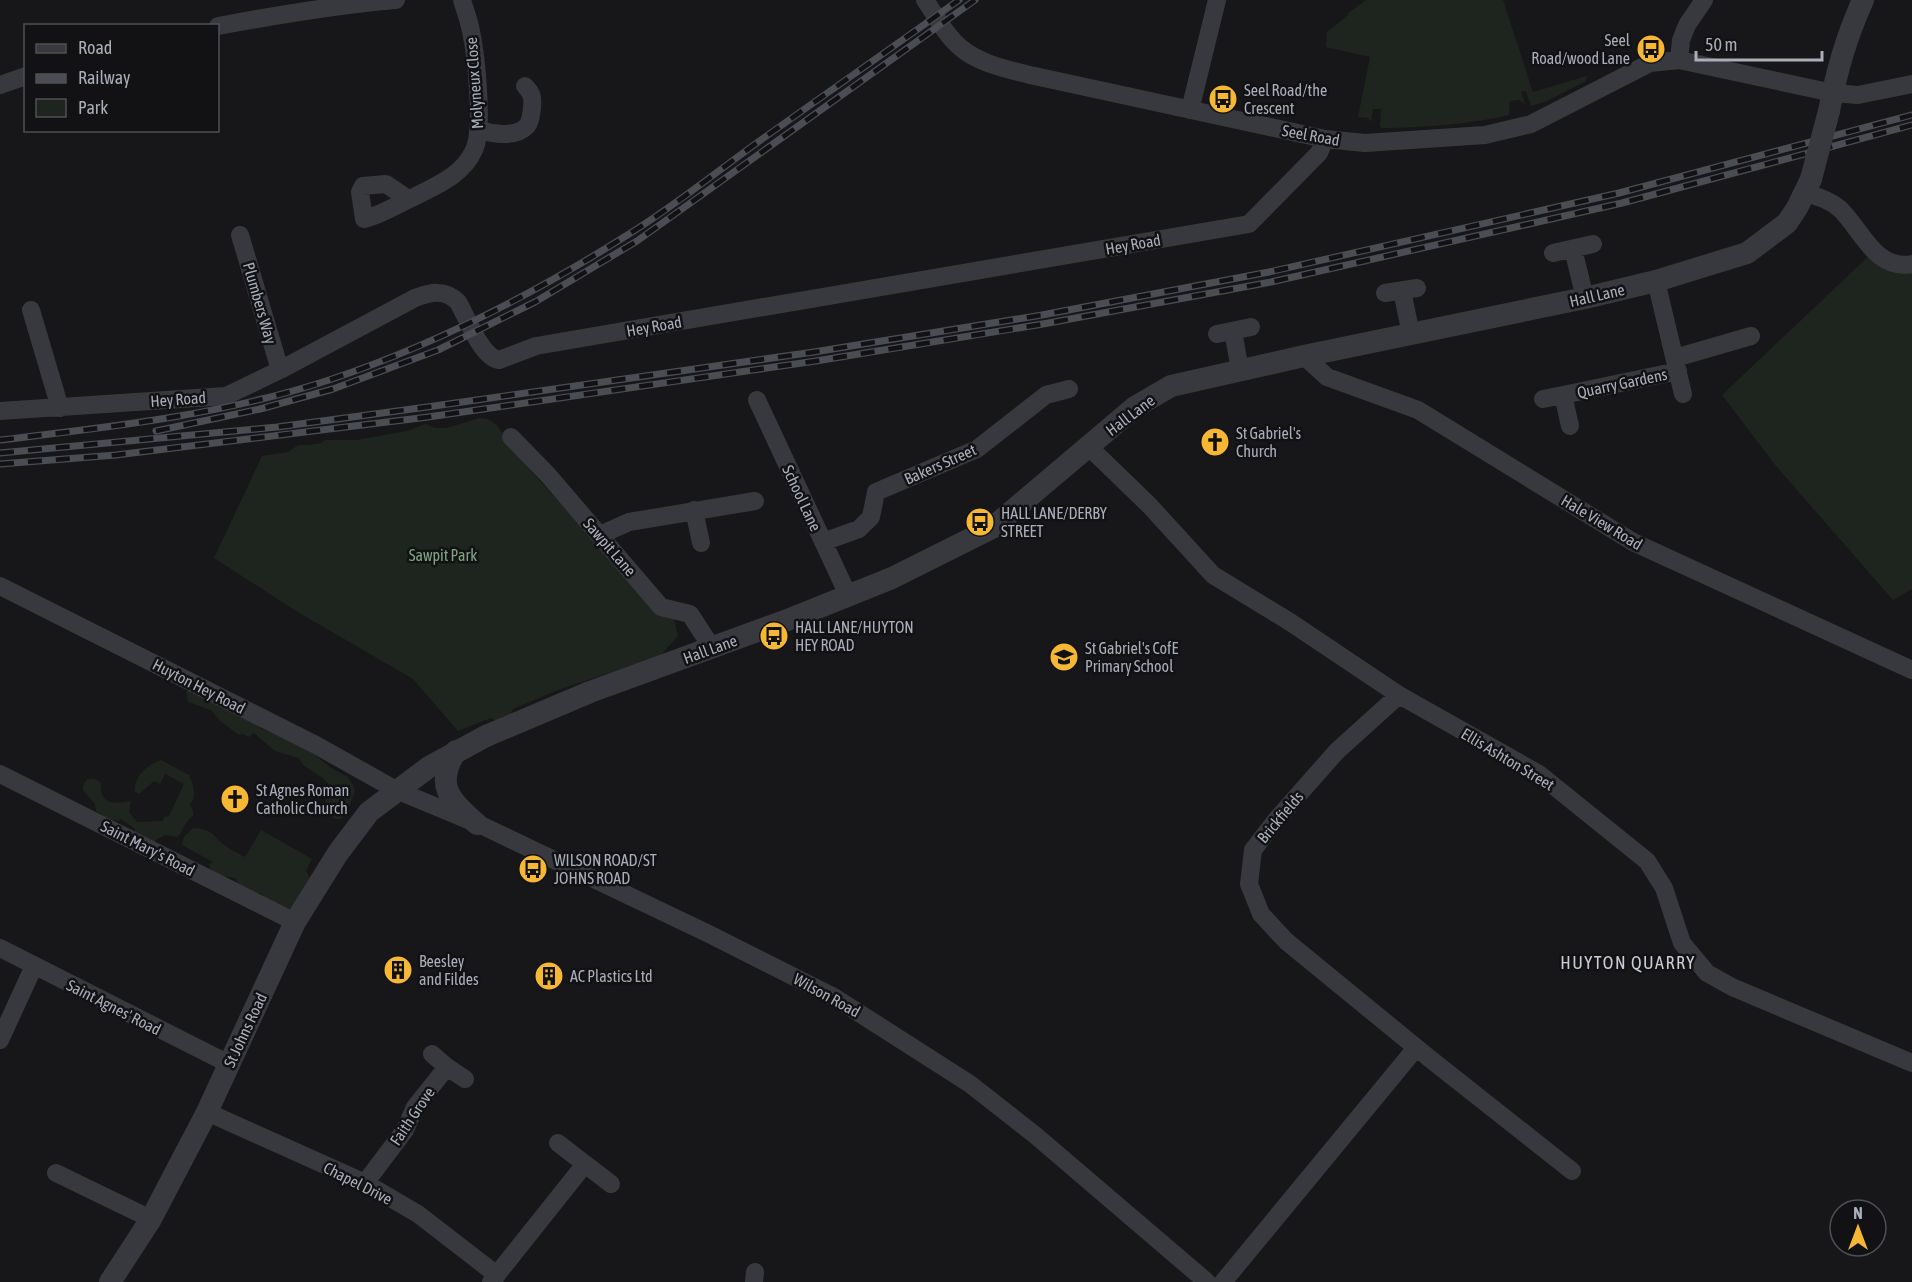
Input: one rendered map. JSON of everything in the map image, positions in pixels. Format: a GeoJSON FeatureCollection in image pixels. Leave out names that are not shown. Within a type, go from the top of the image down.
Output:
{"type":"FeatureCollection","features":[{"type":"Feature","properties":{"kind":"street"},"geometry":{"type":"LineString","coordinates":[[219,26],[292,12],[396,0]]}},
{"type":"Feature","properties":{"kind":"street","name":"Molyneux Close"},"geometry":{"type":"LineString","coordinates":[[408,199],[386,184],[363,186],[360,192],[364,219],[372,217],[450,179],[474,150],[480,130],[471,31],[462,0]]}},
{"type":"Feature","properties":{"kind":"street","name":"Seel Road"},"geometry":{"type":"LineString","coordinates":[[925,0],[956,43],[977,58],[1030,75],[1325,139],[1365,143],[1485,135],[1531,124],[1650,63],[1679,60],[1831,102],[1912,84]]}},
{"type":"Feature","properties":{"kind":"street"},"geometry":{"type":"LineString","coordinates":[[1190,110],[1217,0]]}},
{"type":"Feature","properties":{"kind":"street"},"geometry":{"type":"LineString","coordinates":[[1679,60],[1681,40],[1687,25],[1704,0]]}},
{"type":"Feature","properties":{"kind":"street","name":"Hall Lane"},"geometry":{"type":"LineString","coordinates":[[396,790],[429,767],[486,736],[590,692],[790,619],[892,578],[992,528],[1135,407],[1171,386],[1585,298],[1748,253],[1786,223],[1809,186],[1848,33],[1863,0]]}},
{"type":"Feature","properties":{"kind":"street"},"geometry":{"type":"LineString","coordinates":[[0,85],[24,77]]}},
{"type":"Feature","properties":{"kind":"street"},"geometry":{"type":"LineString","coordinates":[[480,130],[490,134],[500,134],[516,132],[526,127],[531,118],[533,103],[532,92],[525,86]]}},
{"type":"Feature","properties":{"kind":"street","name":"Hey Road"},"geometry":{"type":"LineString","coordinates":[[0,411],[226,396],[415,298],[438,292],[453,296],[484,350],[494,359],[499,360],[536,346],[1249,224],[1319,153],[1325,139]]}},
{"type":"Feature","properties":{"kind":"street"},"geometry":{"type":"LineString","coordinates":[[1809,186],[1841,210],[1873,252],[1894,264],[1912,264]]}},
{"type":"Feature","properties":{"kind":"street","name":"Plumbers Way"},"geometry":{"type":"LineString","coordinates":[[240,235],[280,370]]}},
{"type":"Feature","properties":{"kind":"street"},"geometry":{"type":"LineString","coordinates":[[1553,253],[1593,244]]}},
{"type":"Feature","properties":{"kind":"street"},"geometry":{"type":"LineString","coordinates":[[1574,249],[1585,298]]}},
{"type":"Feature","properties":{"kind":"street","name":"Quarry Gardens"},"geometry":{"type":"LineString","coordinates":[[1656,280],[1683,394]]}},
{"type":"Feature","properties":{"kind":"street"},"geometry":{"type":"LineString","coordinates":[[1402,291],[1411,334]]}},
{"type":"Feature","properties":{"kind":"street"},"geometry":{"type":"LineString","coordinates":[[31,310],[60,408]]}},
{"type":"Feature","properties":{"kind":"street"},"geometry":{"type":"LineString","coordinates":[[1234,331],[1240,370]]}},
{"type":"Feature","properties":{"kind":"street","name":"Quarry Gardens"},"geometry":{"type":"LineString","coordinates":[[1570,426],[1563,395],[1676,364],[1751,336]]}},
{"type":"Feature","properties":{"kind":"street","name":"Hale View Road"},"geometry":{"type":"LineString","coordinates":[[1304,356],[1327,377],[1418,410],[1633,542],[1912,670]]}},
{"type":"Feature","properties":{"kind":"street","name":"Bakers Street"},"geometry":{"type":"LineString","coordinates":[[823,542],[859,529],[871,517],[876,492],[977,449],[1046,395],[1069,389]]}},
{"type":"Feature","properties":{"kind":"street"},"geometry":{"type":"LineString","coordinates":[[1544,399],[1563,395]]}},
{"type":"Feature","properties":{"kind":"street","name":"School Lane"},"geometry":{"type":"LineString","coordinates":[[757,400],[848,595]]}},
{"type":"Feature","properties":{"kind":"street","name":"Sawpit Lane"},"geometry":{"type":"LineString","coordinates":[[511,437],[548,475],[661,607],[690,614],[712,648]]}},
{"type":"Feature","properties":{"kind":"street","name":"Ellis Ashton Street"},"geometry":{"type":"LineString","coordinates":[[1089,447],[1149,505],[1213,575],[1290,622],[1399,695],[1539,774],[1647,861],[1664,888],[1682,943],[1707,973],[1732,987],[1912,1063]]}},
{"type":"Feature","properties":{"kind":"street"},"geometry":{"type":"LineString","coordinates":[[600,535],[629,522],[755,501]]}},
{"type":"Feature","properties":{"kind":"street"},"geometry":{"type":"LineString","coordinates":[[694,510],[701,543]]}},
{"type":"Feature","properties":{"kind":"street","name":"Huyton Hey Road"},"geometry":{"type":"LineString","coordinates":[[0,586],[316,745],[396,790]]}},
{"type":"Feature","properties":{"kind":"street","name":"Brickfields"},"geometry":{"type":"LineString","coordinates":[[1399,695],[1337,751],[1275,820],[1253,850],[1249,885],[1261,914],[1286,941],[1416,1048],[1572,1171]]}},
{"type":"Feature","properties":{"kind":"street"},"geometry":{"type":"LineString","coordinates":[[456,751],[449,762],[446,785],[450,798],[477,824]]}},
{"type":"Feature","properties":{"kind":"street","name":"Saint Mary's Road"},"geometry":{"type":"LineString","coordinates":[[0,774],[295,922]]}},
{"type":"Feature","properties":{"kind":"street","name":"Wilson Road"},"geometry":{"type":"LineString","coordinates":[[396,790],[477,824],[698,929],[834,997],[969,1084],[1035,1135],[1207,1282]]}},
{"type":"Feature","properties":{"kind":"street","name":"St Johns Road"},"geometry":{"type":"LineString","coordinates":[[110,1282],[151,1219],[207,1112],[295,922],[344,845],[369,812],[396,790]]}},
{"type":"Feature","properties":{"kind":"street","name":"Saint Agnes' Road"},"geometry":{"type":"LineString","coordinates":[[0,948],[229,1065]]}},
{"type":"Feature","properties":{"kind":"street"},"geometry":{"type":"LineString","coordinates":[[0,1040],[34,966]]}},
{"type":"Feature","properties":{"kind":"street"},"geometry":{"type":"LineString","coordinates":[[1224,1282],[1416,1048]]}},
{"type":"Feature","properties":{"kind":"street"},"geometry":{"type":"LineString","coordinates":[[432,1054],[465,1079]]}},
{"type":"Feature","properties":{"kind":"street","name":"Faith Grove"},"geometry":{"type":"LineString","coordinates":[[365,1183],[405,1130],[415,1107],[447,1067]]}},
{"type":"Feature","properties":{"kind":"street","name":"Chapel Drive"},"geometry":{"type":"LineString","coordinates":[[207,1112],[365,1183],[418,1214],[494,1278]]}},
{"type":"Feature","properties":{"kind":"street"},"geometry":{"type":"LineString","coordinates":[[558,1143],[611,1184]]}},
{"type":"Feature","properties":{"kind":"street"},"geometry":{"type":"LineString","coordinates":[[494,1278],[585,1164]]}},
{"type":"Feature","properties":{"kind":"street"},"geometry":{"type":"LineString","coordinates":[[56,1173],[151,1219]]}},
{"type":"Feature","properties":{"kind":"green space"},"geometry":{"type":"Polygon","coordinates":[[[1366,0],[1503,0],[1533,92],[1587,76],[1586,81],[1545,102],[1531,106],[1526,91],[1521,92],[1525,104],[1519,100],[1510,101],[1509,115],[1446,125],[1382,128],[1380,126],[1381,109],[1373,109],[1371,122],[1368,118],[1358,117],[1370,57],[1326,47],[1327,32],[1366,0]]]}},
{"type":"Feature","properties":{"kind":"green space"},"geometry":{"type":"Polygon","coordinates":[[[1873,252],[1912,263],[1912,589],[1893,600],[1776,466],[1722,395],[1873,252]]]}},
{"type":"Feature","properties":{"kind":"green space","name":"Sawpit Park"},"geometry":{"type":"Polygon","coordinates":[[[479,418],[488,419],[497,425],[519,458],[571,515],[674,618],[678,636],[660,656],[558,690],[513,709],[510,715],[496,721],[491,718],[458,731],[413,679],[296,611],[214,558],[262,456],[288,452],[298,445],[321,443],[325,440],[356,440],[407,431],[426,424],[435,428],[447,428],[479,418]]]}},
{"type":"Feature","properties":{"kind":"green space"},"geometry":{"type":"Polygon","coordinates":[[[193,690],[253,719],[261,729],[309,750],[331,768],[348,777],[355,792],[343,817],[335,819],[325,813],[325,803],[331,786],[323,778],[304,766],[299,758],[275,751],[254,733],[249,737],[239,735],[220,721],[211,710],[188,702],[186,691],[193,690]]]}},
{"type":"Feature","properties":{"kind":"green space"},"geometry":{"type":"Polygon","coordinates":[[[161,760],[189,775],[194,790],[194,797],[190,804],[193,816],[177,837],[165,835],[150,843],[135,836],[135,829],[121,819],[118,821],[108,819],[96,811],[95,804],[83,790],[83,786],[88,779],[94,779],[100,782],[102,795],[108,801],[116,803],[131,801],[129,812],[137,822],[163,821],[164,817],[169,816],[184,784],[165,774],[160,784],[154,781],[139,794],[135,792],[136,781],[142,772],[161,760]]]}},
{"type":"Feature","properties":{"kind":"green space"},"geometry":{"type":"Polygon","coordinates":[[[193,828],[210,832],[225,846],[245,857],[261,830],[312,859],[306,871],[311,880],[291,910],[287,911],[262,894],[241,888],[235,878],[215,874],[209,864],[213,862],[182,845],[184,837],[193,828]]]}},
{"type":"Feature","properties":{"kind":"railway"},"geometry":{"type":"LineString","coordinates":[[0,440],[166,418],[248,402],[329,380],[445,334],[557,277],[646,223],[959,0]]}},
{"type":"Feature","properties":{"kind":"railway"},"geometry":{"type":"LineString","coordinates":[[156,431],[260,409],[333,389],[438,350],[535,302],[637,241],[975,0]]}},
{"type":"Feature","properties":{"kind":"railway"},"geometry":{"type":"LineString","coordinates":[[0,453],[277,427],[814,352],[1042,315],[1269,272],[1619,193],[1912,115]]}},
{"type":"Feature","properties":{"kind":"railway"},"geometry":{"type":"LineString","coordinates":[[0,464],[116,455],[428,417],[816,361],[1043,324],[1271,282],[1622,203],[1912,125]]}},
{"type":"Feature","properties":{"kind":"place","name":"Seel Road/wood Lane"},"geometry":{"type":"Point","coordinates":[1651,49]}},
{"type":"Feature","properties":{"kind":"place","name":"Seel Road/the Crescent"},"geometry":{"type":"Point","coordinates":[1223,99]}},
{"type":"Feature","properties":{"kind":"place","name":"St Gabriel's Church"},"geometry":{"type":"Point","coordinates":[1215,442]}},
{"type":"Feature","properties":{"kind":"place","name":"HALL LANE/DERBY STREET"},"geometry":{"type":"Point","coordinates":[980,522]}},
{"type":"Feature","properties":{"kind":"place","name":"HALL LANE/HUYTON HEY ROAD"},"geometry":{"type":"Point","coordinates":[774,636]}},
{"type":"Feature","properties":{"kind":"place","name":"St Gabriel's CofE Primary School"},"geometry":{"type":"Point","coordinates":[1064,657]}},
{"type":"Feature","properties":{"kind":"place","name":"St Agnes Roman Catholic Church"},"geometry":{"type":"Point","coordinates":[235,799]}},
{"type":"Feature","properties":{"kind":"place","name":"WILSON ROAD/ST JOHNS ROAD"},"geometry":{"type":"Point","coordinates":[533,869]}},
{"type":"Feature","properties":{"kind":"place","name":"Beesley and Fildes"},"geometry":{"type":"Point","coordinates":[398,970]}},
{"type":"Feature","properties":{"kind":"place","name":"AC Plastics Ltd"},"geometry":{"type":"Point","coordinates":[549,976]}},
{"type":"Feature","properties":{"kind":"district","name":"HUYTON QUARRY"},"geometry":{"type":"Point","coordinates":[1628,963]}}]}
